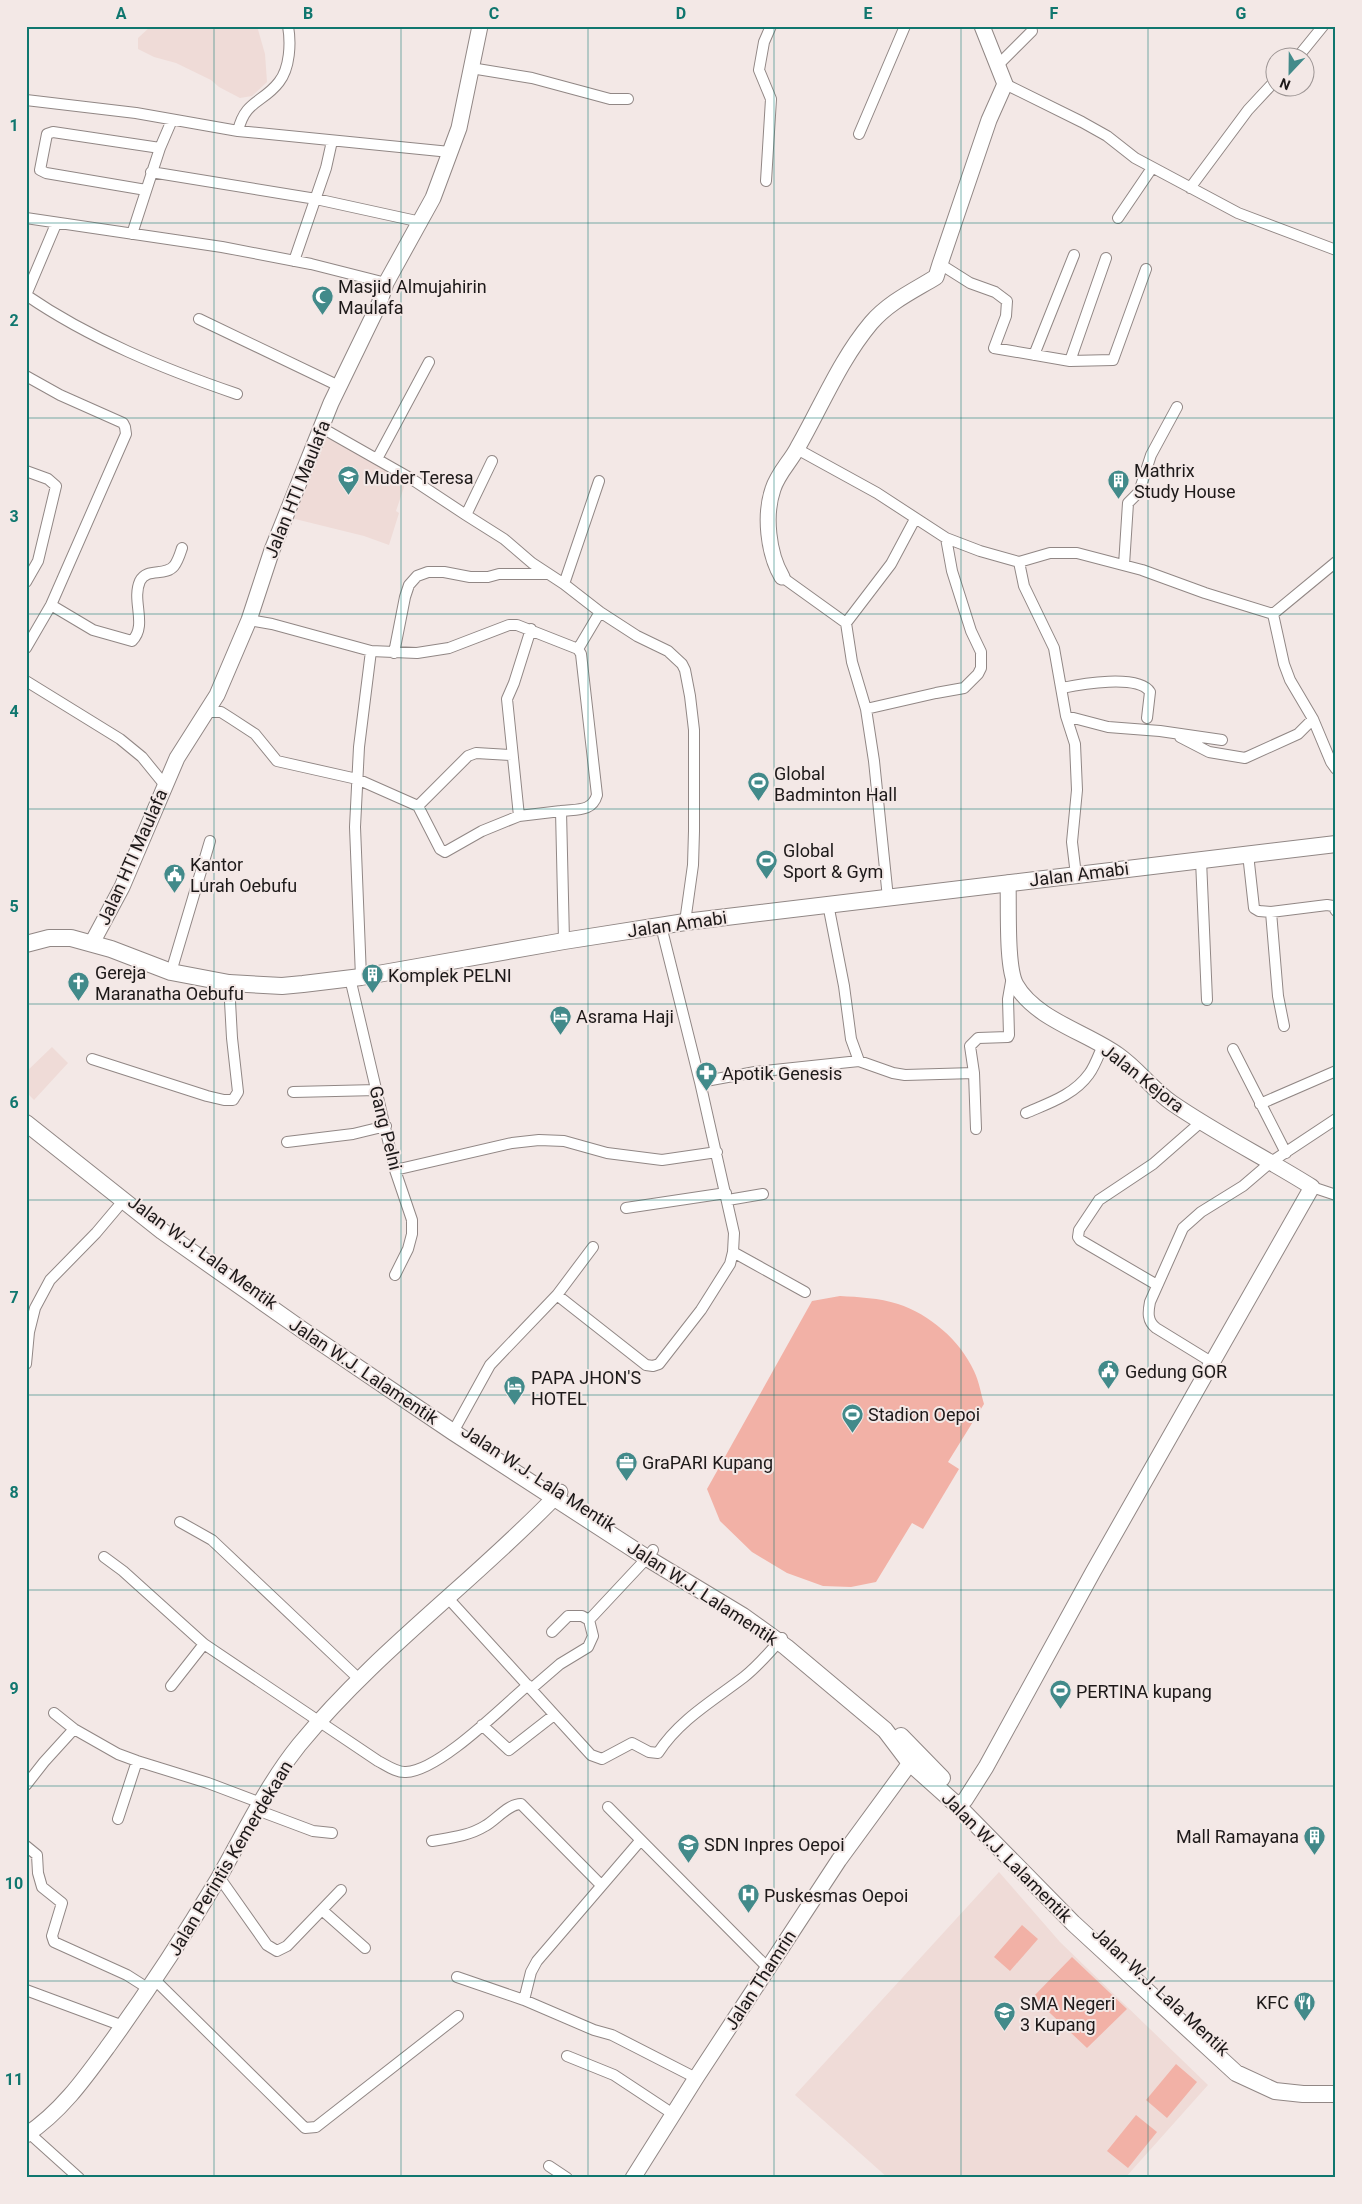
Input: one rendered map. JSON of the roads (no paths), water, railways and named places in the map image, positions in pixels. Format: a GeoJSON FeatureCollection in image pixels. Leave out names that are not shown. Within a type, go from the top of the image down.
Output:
{"type":"FeatureCollection","features":[{"type":"Feature","properties":{"kind":"main road","name":"Jalan Amabi"},"geometry":{"type":"LineString","coordinates":[[27,943],[49,938],[71,938],[92,943],[171,972],[229,983],[282,986],[356,977],[685,922],[1336,844]]}},
{"type":"Feature","properties":{"kind":"main road","name":"Jalan W.J. Lala Mentik"},"geometry":{"type":"LineString","coordinates":[[26,1116],[182,1240],[455,1429],[781,1638],[855,1692],[890,1725],[914,1758],[1247,2069],[1264,2079],[1278,2083],[1302,2086],[1336,2086]]}},
{"type":"Feature","properties":{"kind":"main road","name":"Jalan W.J. Lalamentik"},"geometry":{"type":"LineString","coordinates":[[26,1123],[162,1231],[301,1329],[455,1429]]}},
{"type":"Feature","properties":{"kind":"main road","name":"Jalan W.J. Lalamentik"},"geometry":{"type":"LineString","coordinates":[[961,1802],[1073,1923],[1236,2073],[1275,2091],[1290,2094],[1336,2094]]}},
{"type":"Feature","properties":{"kind":"street"},"geometry":{"type":"LineString","coordinates":[[238,131],[241,118],[249,107],[280,82],[287,62],[290,41],[288,26]]}},
{"type":"Feature","properties":{"kind":"street","name":"Jalan HTI Maulafa"},"geometry":{"type":"LineString","coordinates":[[92,943],[122,887],[164,784],[177,758],[217,694],[249,620],[272,550],[339,386],[379,304],[386,283],[433,198],[459,128],[480,26]]}},
{"type":"Feature","properties":{"kind":"street"},"geometry":{"type":"LineString","coordinates":[[766,180],[771,99],[759,70],[764,42],[771,26]]}},
{"type":"Feature","properties":{"kind":"street"},"geometry":{"type":"LineString","coordinates":[[859,134],[905,26]]}},
{"type":"Feature","properties":{"kind":"street"},"geometry":{"type":"LineString","coordinates":[[846,622],[782,577],[774,564],[768,515],[773,488],[797,449],[838,371],[872,321],[903,295],[936,277],[989,120],[1005,84],[982,26]]}},
{"type":"Feature","properties":{"kind":"street"},"geometry":{"type":"LineString","coordinates":[[1305,48],[1323,26]]}},
{"type":"Feature","properties":{"kind":"street"},"geometry":{"type":"LineString","coordinates":[[998,64],[1032,31]]}},
{"type":"Feature","properties":{"kind":"street"},"geometry":{"type":"LineString","coordinates":[[471,68],[532,78],[610,99],[628,99]]}},
{"type":"Feature","properties":{"kind":"street"},"geometry":{"type":"LineString","coordinates":[[1005,84],[1107,136],[1135,158],[1190,188],[1238,212],[1336,250]]}},
{"type":"Feature","properties":{"kind":"street"},"geometry":{"type":"LineString","coordinates":[[1190,188],[1248,110],[1264,93]]}},
{"type":"Feature","properties":{"kind":"street"},"geometry":{"type":"LineString","coordinates":[[26,100],[136,113],[238,131],[450,152]]}},
{"type":"Feature","properties":{"kind":"street"},"geometry":{"type":"LineString","coordinates":[[132,234],[151,172],[172,120]]}},
{"type":"Feature","properties":{"kind":"street"},"geometry":{"type":"LineString","coordinates":[[146,190],[46,173],[40,170],[47,134],[54,132],[160,148]]}},
{"type":"Feature","properties":{"kind":"street"},"geometry":{"type":"LineString","coordinates":[[294,260],[326,168],[332,141]]}},
{"type":"Feature","properties":{"kind":"street"},"geometry":{"type":"LineString","coordinates":[[1118,218],[1152,168]]}},
{"type":"Feature","properties":{"kind":"street"},"geometry":{"type":"LineString","coordinates":[[151,172],[316,199],[421,222]]}},
{"type":"Feature","properties":{"kind":"street"},"geometry":{"type":"LineString","coordinates":[[26,218],[56,224],[155,236],[294,260],[386,283]]}},
{"type":"Feature","properties":{"kind":"street"},"geometry":{"type":"LineString","coordinates":[[56,224],[26,295],[87,332],[183,375],[237,394]]}},
{"type":"Feature","properties":{"kind":"street"},"geometry":{"type":"LineString","coordinates":[[1034,355],[1074,255]]}},
{"type":"Feature","properties":{"kind":"street"},"geometry":{"type":"LineString","coordinates":[[1070,361],[1106,258]]}},
{"type":"Feature","properties":{"kind":"street"},"geometry":{"type":"LineString","coordinates":[[940,264],[970,284],[995,292],[1007,301],[1006,316],[994,348],[1070,361],[1113,360],[1146,269]]}},
{"type":"Feature","properties":{"kind":"street"},"geometry":{"type":"LineString","coordinates":[[199,319],[339,386]]}},
{"type":"Feature","properties":{"kind":"street"},"geometry":{"type":"LineString","coordinates":[[377,459],[429,362]]}},
{"type":"Feature","properties":{"kind":"street"},"geometry":{"type":"LineString","coordinates":[[26,376],[112,418],[125,427],[122,445],[51,605],[26,648]]}},
{"type":"Feature","properties":{"kind":"street"},"geometry":{"type":"LineString","coordinates":[[1124,565],[1128,503],[1139,492],[1151,455],[1177,407]]}},
{"type":"Feature","properties":{"kind":"street"},"geometry":{"type":"LineString","coordinates":[[322,428],[410,478],[504,539],[547,574],[564,584],[600,612],[637,636],[668,651],[678,659],[685,670],[694,730],[693,865],[685,922]]}},
{"type":"Feature","properties":{"kind":"street"},"geometry":{"type":"LineString","coordinates":[[797,449],[877,493],[946,538],[1010,561],[1019,562],[1050,553],[1067,552],[1156,574],[1205,593],[1273,614]]}},
{"type":"Feature","properties":{"kind":"street"},"geometry":{"type":"LineString","coordinates":[[466,515],[492,461]]}},
{"type":"Feature","properties":{"kind":"street"},"geometry":{"type":"LineString","coordinates":[[26,471],[48,479],[56,486],[38,561],[26,582]]}},
{"type":"Feature","properties":{"kind":"street"},"geometry":{"type":"LineString","coordinates":[[564,584],[599,481]]}},
{"type":"Feature","properties":{"kind":"street"},"geometry":{"type":"LineString","coordinates":[[888,898],[874,761],[866,709],[852,662],[846,622],[891,564],[915,519]]}},
{"type":"Feature","properties":{"kind":"street"},"geometry":{"type":"LineString","coordinates":[[866,709],[936,692],[964,688],[978,674],[981,668],[981,652],[971,631],[952,571],[946,538]]}},
{"type":"Feature","properties":{"kind":"street"},"geometry":{"type":"LineString","coordinates":[[51,605],[93,630],[132,641],[138,635],[140,625],[137,595],[140,581],[148,574],[169,571],[175,565],[182,548]]}},
{"type":"Feature","properties":{"kind":"street"},"geometry":{"type":"LineString","coordinates":[[1019,562],[1024,586],[1054,648],[1066,716],[1074,744],[1077,790],[1072,842],[1076,875]]}},
{"type":"Feature","properties":{"kind":"street"},"geometry":{"type":"LineString","coordinates":[[1273,614],[1336,562]]}},
{"type":"Feature","properties":{"kind":"street"},"geometry":{"type":"LineString","coordinates":[[394,653],[405,597],[409,585],[417,576],[428,572],[444,572],[470,577],[488,577],[499,574],[547,574]]}},
{"type":"Feature","properties":{"kind":"street"},"geometry":{"type":"LineString","coordinates":[[578,650],[600,612]]}},
{"type":"Feature","properties":{"kind":"street"},"geometry":{"type":"LineString","coordinates":[[1273,614],[1290,680],[1313,719],[1331,762],[1336,769]]}},
{"type":"Feature","properties":{"kind":"street"},"geometry":{"type":"LineString","coordinates":[[206,712],[221,712],[255,734],[277,761],[357,779],[418,806],[440,849],[446,852],[482,831],[519,816],[589,807],[595,803],[597,795],[581,654],[578,650],[521,625],[509,625],[449,648],[417,653],[371,652],[272,624],[249,620]]}},
{"type":"Feature","properties":{"kind":"street"},"geometry":{"type":"LineString","coordinates":[[519,816],[507,699],[519,669],[531,629]]}},
{"type":"Feature","properties":{"kind":"street","name":"Gang Pelni"},"geometry":{"type":"LineString","coordinates":[[371,652],[359,747],[357,779],[355,826],[356,977],[377,1090],[395,1170],[412,1220],[412,1234],[408,1248],[395,1275]]}},
{"type":"Feature","properties":{"kind":"street"},"geometry":{"type":"LineString","coordinates":[[26,680],[120,739],[142,758],[164,784]]}},
{"type":"Feature","properties":{"kind":"street"},"geometry":{"type":"LineString","coordinates":[[1062,688],[1110,682],[1126,682],[1144,686],[1150,692],[1147,718]]}},
{"type":"Feature","properties":{"kind":"street"},"geometry":{"type":"LineString","coordinates":[[1066,716],[1108,727],[1222,740]]}},
{"type":"Feature","properties":{"kind":"street"},"geometry":{"type":"LineString","coordinates":[[1175,734],[1209,752],[1245,758],[1298,734],[1313,719]]}},
{"type":"Feature","properties":{"kind":"street"},"geometry":{"type":"LineString","coordinates":[[418,806],[468,756],[476,753],[512,755]]}},
{"type":"Feature","properties":{"kind":"street"},"geometry":{"type":"LineString","coordinates":[[562,811],[564,941]]}},
{"type":"Feature","properties":{"kind":"street"},"geometry":{"type":"LineString","coordinates":[[171,972],[210,841]]}},
{"type":"Feature","properties":{"kind":"street"},"geometry":{"type":"LineString","coordinates":[[1248,854],[1254,908],[1259,911],[1271,912],[1327,905],[1333,906],[1336,911]]}},
{"type":"Feature","properties":{"kind":"street"},"geometry":{"type":"LineString","coordinates":[[1201,860],[1207,1000]]}},
{"type":"Feature","properties":{"kind":"street","name":"Jalan Kejora"},"geometry":{"type":"LineString","coordinates":[[1008,883],[1012,976],[1018,989],[1029,1001],[1047,1014],[1118,1055],[1170,1102],[1312,1187]]}},
{"type":"Feature","properties":{"kind":"street"},"geometry":{"type":"LineString","coordinates":[[828,904],[851,1039],[859,1061]]}},
{"type":"Feature","properties":{"kind":"street"},"geometry":{"type":"LineString","coordinates":[[1271,912],[1278,996],[1284,1026]]}},
{"type":"Feature","properties":{"kind":"street"},"geometry":{"type":"LineString","coordinates":[[556,1295],[646,1365],[653,1366],[659,1364],[700,1310],[730,1264],[734,1233],[727,1196],[718,1152],[661,926]]}},
{"type":"Feature","properties":{"kind":"street"},"geometry":{"type":"LineString","coordinates":[[976,1129],[971,1044],[978,1038],[1010,1035],[1008,999],[1012,976]]}},
{"type":"Feature","properties":{"kind":"street"},"geometry":{"type":"LineString","coordinates":[[92,1059],[207,1096],[234,1100],[238,1092],[232,1038],[229,983]]}},
{"type":"Feature","properties":{"kind":"street"},"geometry":{"type":"LineString","coordinates":[[1026,1113],[1061,1098],[1079,1086],[1090,1073],[1103,1045]]}},
{"type":"Feature","properties":{"kind":"street"},"geometry":{"type":"LineString","coordinates":[[1233,1049],[1286,1153]]}},
{"type":"Feature","properties":{"kind":"street"},"geometry":{"type":"LineString","coordinates":[[700,1082],[755,1072],[859,1061],[893,1073],[974,1073]]}},
{"type":"Feature","properties":{"kind":"street"},"geometry":{"type":"LineString","coordinates":[[1260,1104],[1336,1071]]}},
{"type":"Feature","properties":{"kind":"street"},"geometry":{"type":"LineString","coordinates":[[293,1092],[377,1090]]}},
{"type":"Feature","properties":{"kind":"street"},"geometry":{"type":"LineString","coordinates":[[1213,1363],[1152,1325],[1148,1313],[1157,1285],[1183,1228],[1201,1212],[1243,1186],[1270,1162],[1336,1119]]}},
{"type":"Feature","properties":{"kind":"street"},"geometry":{"type":"LineString","coordinates":[[1157,1285],[1080,1240],[1078,1237],[1079,1230],[1099,1200],[1153,1164],[1201,1122]]}},
{"type":"Feature","properties":{"kind":"street"},"geometry":{"type":"LineString","coordinates":[[287,1142],[361,1132],[386,1126]]}},
{"type":"Feature","properties":{"kind":"street"},"geometry":{"type":"LineString","coordinates":[[395,1170],[512,1143],[540,1140],[564,1141],[607,1153],[662,1160],[718,1152]]}},
{"type":"Feature","properties":{"kind":"street"},"geometry":{"type":"LineString","coordinates":[[961,1802],[1312,1187],[1336,1196]]}},
{"type":"Feature","properties":{"kind":"street"},"geometry":{"type":"LineString","coordinates":[[626,1208],[727,1196],[763,1194]]}},
{"type":"Feature","properties":{"kind":"street"},"geometry":{"type":"LineString","coordinates":[[26,1364],[29,1332],[35,1308],[50,1280],[123,1201]]}},
{"type":"Feature","properties":{"kind":"street"},"geometry":{"type":"LineString","coordinates":[[455,1429],[490,1365],[556,1295],[593,1246]]}},
{"type":"Feature","properties":{"kind":"street"},"geometry":{"type":"LineString","coordinates":[[733,1252],[805,1292]]}},
{"type":"Feature","properties":{"kind":"street","name":"Jalan Perintis Kemerdekaan"},"geometry":{"type":"LineString","coordinates":[[28,2134],[70,2096],[152,1985],[219,1877],[259,1806],[298,1746],[358,1679],[447,1597],[552,1491]]}},
{"type":"Feature","properties":{"kind":"street"},"geometry":{"type":"LineString","coordinates":[[180,1522],[212,1540],[358,1679]]}},
{"type":"Feature","properties":{"kind":"street"},"geometry":{"type":"LineString","coordinates":[[590,1620],[650,1554]]}},
{"type":"Feature","properties":{"kind":"street"},"geometry":{"type":"LineString","coordinates":[[104,1557],[123,1571],[204,1644],[378,1761],[407,1772],[432,1762],[465,1742],[482,1725],[530,1687],[560,1664],[588,1647],[593,1636],[590,1620]]}},
{"type":"Feature","properties":{"kind":"street"},"geometry":{"type":"LineString","coordinates":[[447,1597],[590,1755],[602,1759],[632,1743],[649,1752],[658,1752],[680,1725],[745,1675],[767,1655],[781,1638]]}},
{"type":"Feature","properties":{"kind":"street"},"geometry":{"type":"LineString","coordinates":[[552,1632],[558,1623],[568,1616],[582,1616],[590,1620]]}},
{"type":"Feature","properties":{"kind":"street"},"geometry":{"type":"LineString","coordinates":[[171,1686],[204,1644]]}},
{"type":"Feature","properties":{"kind":"street"},"geometry":{"type":"LineString","coordinates":[[54,1713],[74,1729],[118,1754],[172,1771],[259,1806],[313,1831],[332,1833]]}},
{"type":"Feature","properties":{"kind":"street"},"geometry":{"type":"LineString","coordinates":[[482,1725],[510,1750],[554,1715]]}},
{"type":"Feature","properties":{"kind":"street"},"geometry":{"type":"LineString","coordinates":[[26,1785],[74,1729]]}},
{"type":"Feature","properties":{"kind":"street","name":"Jalan Thamrin"},"geometry":{"type":"LineString","coordinates":[[633,2178],[839,1860],[914,1758]]}},
{"type":"Feature","properties":{"kind":"street"},"geometry":{"type":"LineString","coordinates":[[118,1819],[137,1761]]}},
{"type":"Feature","properties":{"kind":"street"},"geometry":{"type":"LineString","coordinates":[[432,1841],[474,1831],[488,1825],[516,1804],[526,1807],[601,1885]]}},
{"type":"Feature","properties":{"kind":"street"},"geometry":{"type":"LineString","coordinates":[[608,1808],[768,1968]]}},
{"type":"Feature","properties":{"kind":"street"},"geometry":{"type":"LineString","coordinates":[[524,2000],[531,1972],[537,1961],[640,1841]]}},
{"type":"Feature","properties":{"kind":"street"},"geometry":{"type":"LineString","coordinates":[[26,1846],[37,1855],[38,1873],[42,1887],[62,1903],[52,1936],[54,1942],[152,1985],[305,2128],[316,2127],[458,2016]]}},
{"type":"Feature","properties":{"kind":"street"},"geometry":{"type":"LineString","coordinates":[[219,1877],[267,1945],[277,1951],[287,1946],[341,1890]]}},
{"type":"Feature","properties":{"kind":"street"},"geometry":{"type":"LineString","coordinates":[[322,1910],[365,1948]]}},
{"type":"Feature","properties":{"kind":"street"},"geometry":{"type":"LineString","coordinates":[[457,1977],[524,2000],[594,2030],[612,2035],[696,2078]]}},
{"type":"Feature","properties":{"kind":"street"},"geometry":{"type":"LineString","coordinates":[[26,1990],[123,2026]]}},
{"type":"Feature","properties":{"kind":"street"},"geometry":{"type":"LineString","coordinates":[[567,2056],[614,2075],[673,2114]]}},
{"type":"Feature","properties":{"kind":"street"},"geometry":{"type":"LineString","coordinates":[[28,2134],[79,2178]]}},
{"type":"Feature","properties":{"kind":"street"},"geometry":{"type":"LineString","coordinates":[[549,2166],[567,2178]]}},
{"type":"Feature","properties":{"kind":"place","name":"Masjid Almujahirin Maulafa"},"geometry":{"type":"Point","coordinates":[322,315]}},
{"type":"Feature","properties":{"kind":"place","name":"Muder Teresa"},"geometry":{"type":"Point","coordinates":[348,496]}},
{"type":"Feature","properties":{"kind":"place","name":"Mathrix Study House"},"geometry":{"type":"Point","coordinates":[1118,499]}},
{"type":"Feature","properties":{"kind":"place","name":"Global Badminton Hall"},"geometry":{"type":"Point","coordinates":[758,802]}},
{"type":"Feature","properties":{"kind":"place","name":"Global Sport & Gym"},"geometry":{"type":"Point","coordinates":[767,879]}},
{"type":"Feature","properties":{"kind":"place","name":"Kantor Lurah Oebufu"},"geometry":{"type":"Point","coordinates":[174,893]}},
{"type":"Feature","properties":{"kind":"place","name":"Komplek PELNI"},"geometry":{"type":"Point","coordinates":[372,994]}},
{"type":"Feature","properties":{"kind":"place","name":"Gereja Maranatha Oebufu"},"geometry":{"type":"Point","coordinates":[79,1001]}},
{"type":"Feature","properties":{"kind":"place","name":"Asrama Haji"},"geometry":{"type":"Point","coordinates":[560,1035]}},
{"type":"Feature","properties":{"kind":"place","name":"Apotik Genesis"},"geometry":{"type":"Point","coordinates":[706,1092]}},
{"type":"Feature","properties":{"kind":"place","name":"Gedung GOR"},"geometry":{"type":"Point","coordinates":[1109,1390]}},
{"type":"Feature","properties":{"kind":"place","name":"PAPA JHON'S HOTEL"},"geometry":{"type":"Point","coordinates":[515,1406]}},
{"type":"Feature","properties":{"kind":"place","name":"Stadion Oepoi"},"geometry":{"type":"Point","coordinates":[852,1433]}},
{"type":"Feature","properties":{"kind":"place","name":"GraPARI Kupang"},"geometry":{"type":"Point","coordinates":[626,1481]}},
{"type":"Feature","properties":{"kind":"place","name":"PERTINA kupang"},"geometry":{"type":"Point","coordinates":[1060,1710]}},
{"type":"Feature","properties":{"kind":"place","name":"Mall Ramayana"},"geometry":{"type":"Point","coordinates":[1315,1855]}},
{"type":"Feature","properties":{"kind":"place","name":"SDN Inpres Oepoi"},"geometry":{"type":"Point","coordinates":[688,1863]}},
{"type":"Feature","properties":{"kind":"place","name":"Puskesmas Oepoi"},"geometry":{"type":"Point","coordinates":[748,1914]}},
{"type":"Feature","properties":{"kind":"place","name":"KFC"},"geometry":{"type":"Point","coordinates":[1305,2021]}},
{"type":"Feature","properties":{"kind":"place","name":"SMA Negeri 3 Kupang"},"geometry":{"type":"Point","coordinates":[1004,2032]}}]}
